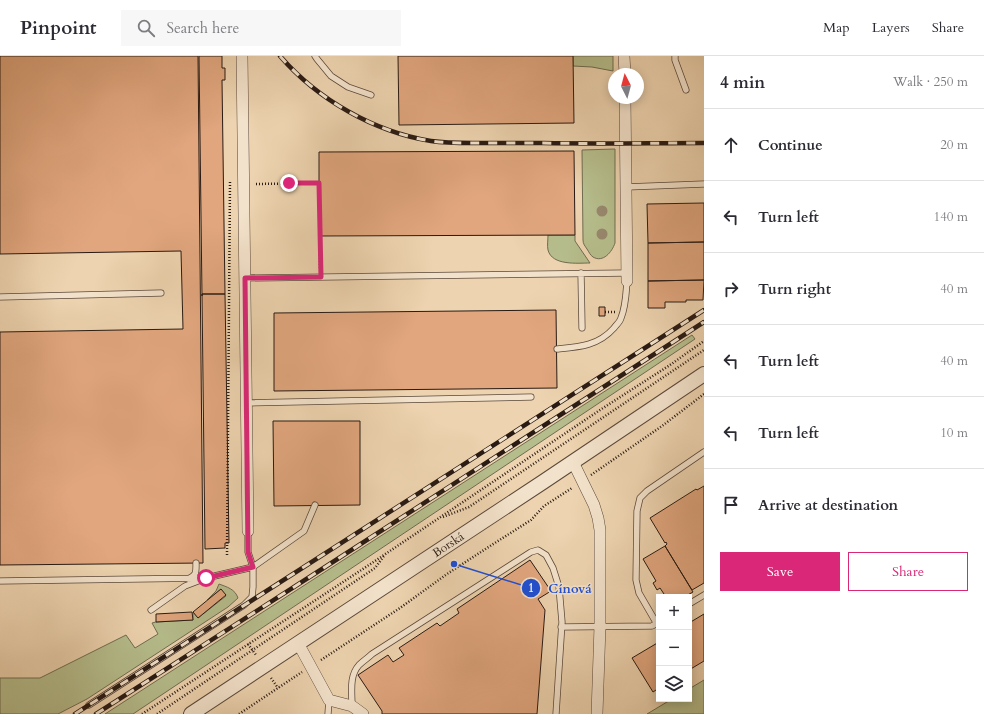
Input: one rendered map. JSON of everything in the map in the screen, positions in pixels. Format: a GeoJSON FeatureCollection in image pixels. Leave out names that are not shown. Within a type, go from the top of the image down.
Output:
{"type":"FeatureCollection","features":[{"type":"Feature","properties":{"kind":"street"},"geometry":{"type":"LineString","coordinates":[[242,56],[248,531]]}},
{"type":"Feature","properties":{"kind":"street"},"geometry":{"type":"LineString","coordinates":[[624,56],[624,68]]}},
{"type":"Feature","properties":{"kind":"street"},"geometry":{"type":"LineString","coordinates":[[625,104],[627,277]]}},
{"type":"Feature","properties":{"kind":"street","name":"Borská"},"geometry":{"type":"LineString","coordinates":[[191,714],[704,374]]}},
{"type":"Feature","properties":{"kind":"street"},"geometry":{"type":"LineString","coordinates":[[573,462],[591,498],[598,518],[600,530],[598,714]]}},
{"type":"Feature","properties":{"kind":"street"},"geometry":{"type":"LineString","coordinates":[[298,643],[329,700],[352,706],[363,714]]}},
{"type":"Feature","properties":{"kind":"lane"},"geometry":{"type":"LineString","coordinates":[[315,56],[331,76],[348,87],[371,95]]}},
{"type":"Feature","properties":{"kind":"lane"},"geometry":{"type":"LineString","coordinates":[[675,56],[675,60],[686,90]]}},
{"type":"Feature","properties":{"kind":"lane"},"geometry":{"type":"LineString","coordinates":[[626,187],[704,184]]}},
{"type":"Feature","properties":{"kind":"lane"},"geometry":{"type":"LineString","coordinates":[[245,278],[581,273],[627,277],[626,302],[621,319],[610,332],[597,342],[575,348],[557,349]]}},
{"type":"Feature","properties":{"kind":"lane"},"geometry":{"type":"LineString","coordinates":[[581,273],[582,328]]}},
{"type":"Feature","properties":{"kind":"lane"},"geometry":{"type":"LineString","coordinates":[[0,297],[161,293]]}},
{"type":"Feature","properties":{"kind":"lane"},"geometry":{"type":"LineString","coordinates":[[246,403],[531,397]]}},
{"type":"Feature","properties":{"kind":"lane"},"geometry":{"type":"LineString","coordinates":[[656,620],[639,593],[636,580],[638,504],[640,498],[647,491],[704,452]]}},
{"type":"Feature","properties":{"kind":"lane"},"geometry":{"type":"LineString","coordinates":[[151,610],[185,586],[206,578],[253,567],[304,531],[316,505]]}},
{"type":"Feature","properties":{"kind":"lane"},"geometry":{"type":"LineString","coordinates":[[89,705],[244,605],[252,597],[253,567],[248,552],[248,531]]}},
{"type":"Feature","properties":{"kind":"lane"},"geometry":{"type":"LineString","coordinates":[[352,706],[352,678],[358,666],[372,654],[531,552],[538,550],[546,555],[553,568],[559,587],[562,622],[556,714]]}},
{"type":"Feature","properties":{"kind":"lane"},"geometry":{"type":"LineString","coordinates":[[188,579],[193,577],[196,573],[196,563]]}},
{"type":"Feature","properties":{"kind":"lane"},"geometry":{"type":"LineString","coordinates":[[0,581],[206,578]]}},
{"type":"Feature","properties":{"kind":"lane"},"geometry":{"type":"LineString","coordinates":[[692,602],[704,595]]}},
{"type":"Feature","properties":{"kind":"lane"},"geometry":{"type":"LineString","coordinates":[[561,627],[652,626],[656,624]]}},
{"type":"Feature","properties":{"kind":"lane"},"geometry":{"type":"LineString","coordinates":[[328,714],[329,700]]}},
{"type":"Feature","properties":{"kind":"path"},"geometry":{"type":"LineString","coordinates":[[227,555],[230,175]]}},
{"type":"Feature","properties":{"kind":"path"},"geometry":{"type":"LineString","coordinates":[[256,184],[319,183],[321,277]]}},
{"type":"Feature","properties":{"kind":"path"},"geometry":{"type":"LineString","coordinates":[[142,714],[384,555],[704,341]]}},
{"type":"Feature","properties":{"kind":"path"},"geometry":{"type":"LineString","coordinates":[[439,518],[468,507],[704,350]]}},
{"type":"Feature","properties":{"kind":"path"},"geometry":{"type":"LineString","coordinates":[[239,714],[400,608],[482,551],[531,520],[544,506],[662,426],[704,394]]}},
{"type":"Feature","properties":{"kind":"path"},"geometry":{"type":"LineString","coordinates":[[157,714],[375,568],[384,555]]}},
{"type":"Feature","properties":{"kind":"green space"},"geometry":{"type":"Polygon","coordinates":[[[573,56],[613,56],[613,68],[608,68],[608,70],[573,66],[573,56]]]}},
{"type":"Feature","properties":{"kind":"green space"},"geometry":{"type":"Polygon","coordinates":[[[615,149],[615,243],[607,256],[600,259],[593,257],[590,254],[583,241],[582,150],[615,149]]]}},
{"type":"Feature","properties":{"kind":"green space"},"geometry":{"type":"Polygon","coordinates":[[[548,235],[575,235],[575,241],[590,263],[572,263],[555,259],[550,255],[548,250],[548,235]]]}},
{"type":"Feature","properties":{"kind":"green space"},"geometry":{"type":"Polygon","coordinates":[[[692,335],[695,339],[133,714],[105,714],[692,335]]]}},
{"type":"Feature","properties":{"kind":"green space"},"geometry":{"type":"Polygon","coordinates":[[[219,584],[233,590],[238,598],[228,607],[87,699],[58,714],[0,714],[0,678],[40,678],[126,635],[135,648],[158,634],[152,623],[193,620],[193,612],[198,618],[226,596],[221,589],[207,600],[216,591],[219,584]]]}},
{"type":"Feature","properties":{"kind":"green space"},"geometry":{"type":"Polygon","coordinates":[[[704,680],[704,714],[647,714],[667,702],[692,702],[692,687],[704,680]]]}},
{"type":"Feature","properties":{"kind":"building"},"geometry":{"type":"Polygon","coordinates":[[[0,56],[198,56],[203,563],[0,565],[0,332],[183,329],[181,251],[0,254],[0,56]]]}},
{"type":"Feature","properties":{"kind":"building"},"geometry":{"type":"Polygon","coordinates":[[[199,56],[222,56],[222,68],[225,68],[225,80],[222,80],[225,294],[202,294],[202,296],[199,56]]]}},
{"type":"Feature","properties":{"kind":"building"},"geometry":{"type":"Polygon","coordinates":[[[398,56],[573,56],[574,123],[399,125],[398,56]]]}},
{"type":"Feature","properties":{"kind":"building"},"geometry":{"type":"Polygon","coordinates":[[[574,151],[575,235],[319,236],[319,152],[574,151]]]}},
{"type":"Feature","properties":{"kind":"building"},"geometry":{"type":"Polygon","coordinates":[[[704,203],[704,242],[648,243],[647,204],[704,203]]]}},
{"type":"Feature","properties":{"kind":"building"},"geometry":{"type":"Polygon","coordinates":[[[704,242],[704,280],[648,281],[648,243],[704,242]]]}},
{"type":"Feature","properties":{"kind":"building"},"geometry":{"type":"Polygon","coordinates":[[[704,280],[703,300],[665,302],[665,308],[648,308],[648,281],[704,280]]]}},
{"type":"Feature","properties":{"kind":"building"},"geometry":{"type":"Polygon","coordinates":[[[202,294],[225,294],[229,543],[225,543],[225,548],[205,549],[202,294]]]}},
{"type":"Feature","properties":{"kind":"building"},"geometry":{"type":"Polygon","coordinates":[[[599,307],[605,307],[605,316],[599,316],[599,307]]]}},
{"type":"Feature","properties":{"kind":"building"},"geometry":{"type":"Polygon","coordinates":[[[556,310],[557,388],[274,391],[274,313],[556,310]]]}},
{"type":"Feature","properties":{"kind":"building"},"geometry":{"type":"Polygon","coordinates":[[[273,421],[360,421],[360,505],[274,506],[273,421]]]}},
{"type":"Feature","properties":{"kind":"building"},"geometry":{"type":"Polygon","coordinates":[[[704,486],[704,583],[692,590],[665,546],[667,544],[666,542],[665,543],[650,518],[696,489],[697,490],[704,486]]]}},
{"type":"Feature","properties":{"kind":"building"},"geometry":{"type":"Polygon","coordinates":[[[665,546],[693,592],[689,594],[664,594],[660,588],[657,590],[653,583],[656,581],[643,559],[665,546]]]}},
{"type":"Feature","properties":{"kind":"building"},"geometry":{"type":"Polygon","coordinates":[[[530,560],[551,591],[538,599],[545,610],[537,714],[382,714],[382,711],[358,675],[388,655],[393,662],[404,655],[399,648],[437,623],[440,626],[459,613],[457,609],[530,560]]]}},
{"type":"Feature","properties":{"kind":"building"},"geometry":{"type":"Polygon","coordinates":[[[221,589],[226,595],[198,618],[193,612],[221,589]]]}},
{"type":"Feature","properties":{"kind":"building"},"geometry":{"type":"Polygon","coordinates":[[[192,612],[193,620],[156,622],[156,614],[192,612]]]}},
{"type":"Feature","properties":{"kind":"building"},"geometry":{"type":"Polygon","coordinates":[[[704,614],[704,661],[692,668],[692,630],[692,621],[704,614]]]}},
{"type":"Feature","properties":{"kind":"building"},"geometry":{"type":"Polygon","coordinates":[[[656,644],[656,690],[653,692],[632,658],[656,644]]]}},
{"type":"Feature","properties":{"kind":"railway"},"geometry":{"type":"LineString","coordinates":[[280,56],[311,86],[348,111],[389,130],[410,137],[447,143],[704,143]]}},
{"type":"Feature","properties":{"kind":"railway"},"geometry":{"type":"LineString","coordinates":[[75,714],[704,310]]}},
{"type":"Feature","properties":{"kind":"railway"},"geometry":{"type":"LineString","coordinates":[[96,714],[704,322]]}},
{"type":"Feature","properties":{"kind":"place","name":"Cínová"},"geometry":{"type":"Point","coordinates":[454,564]}},
{"type":"Feature","properties":{"kind":"route"},"geometry":{"type":"LineString","coordinates":[[206,578],[253,567],[248,552],[245,278],[321,277],[319,183],[289,183]]}}]}
